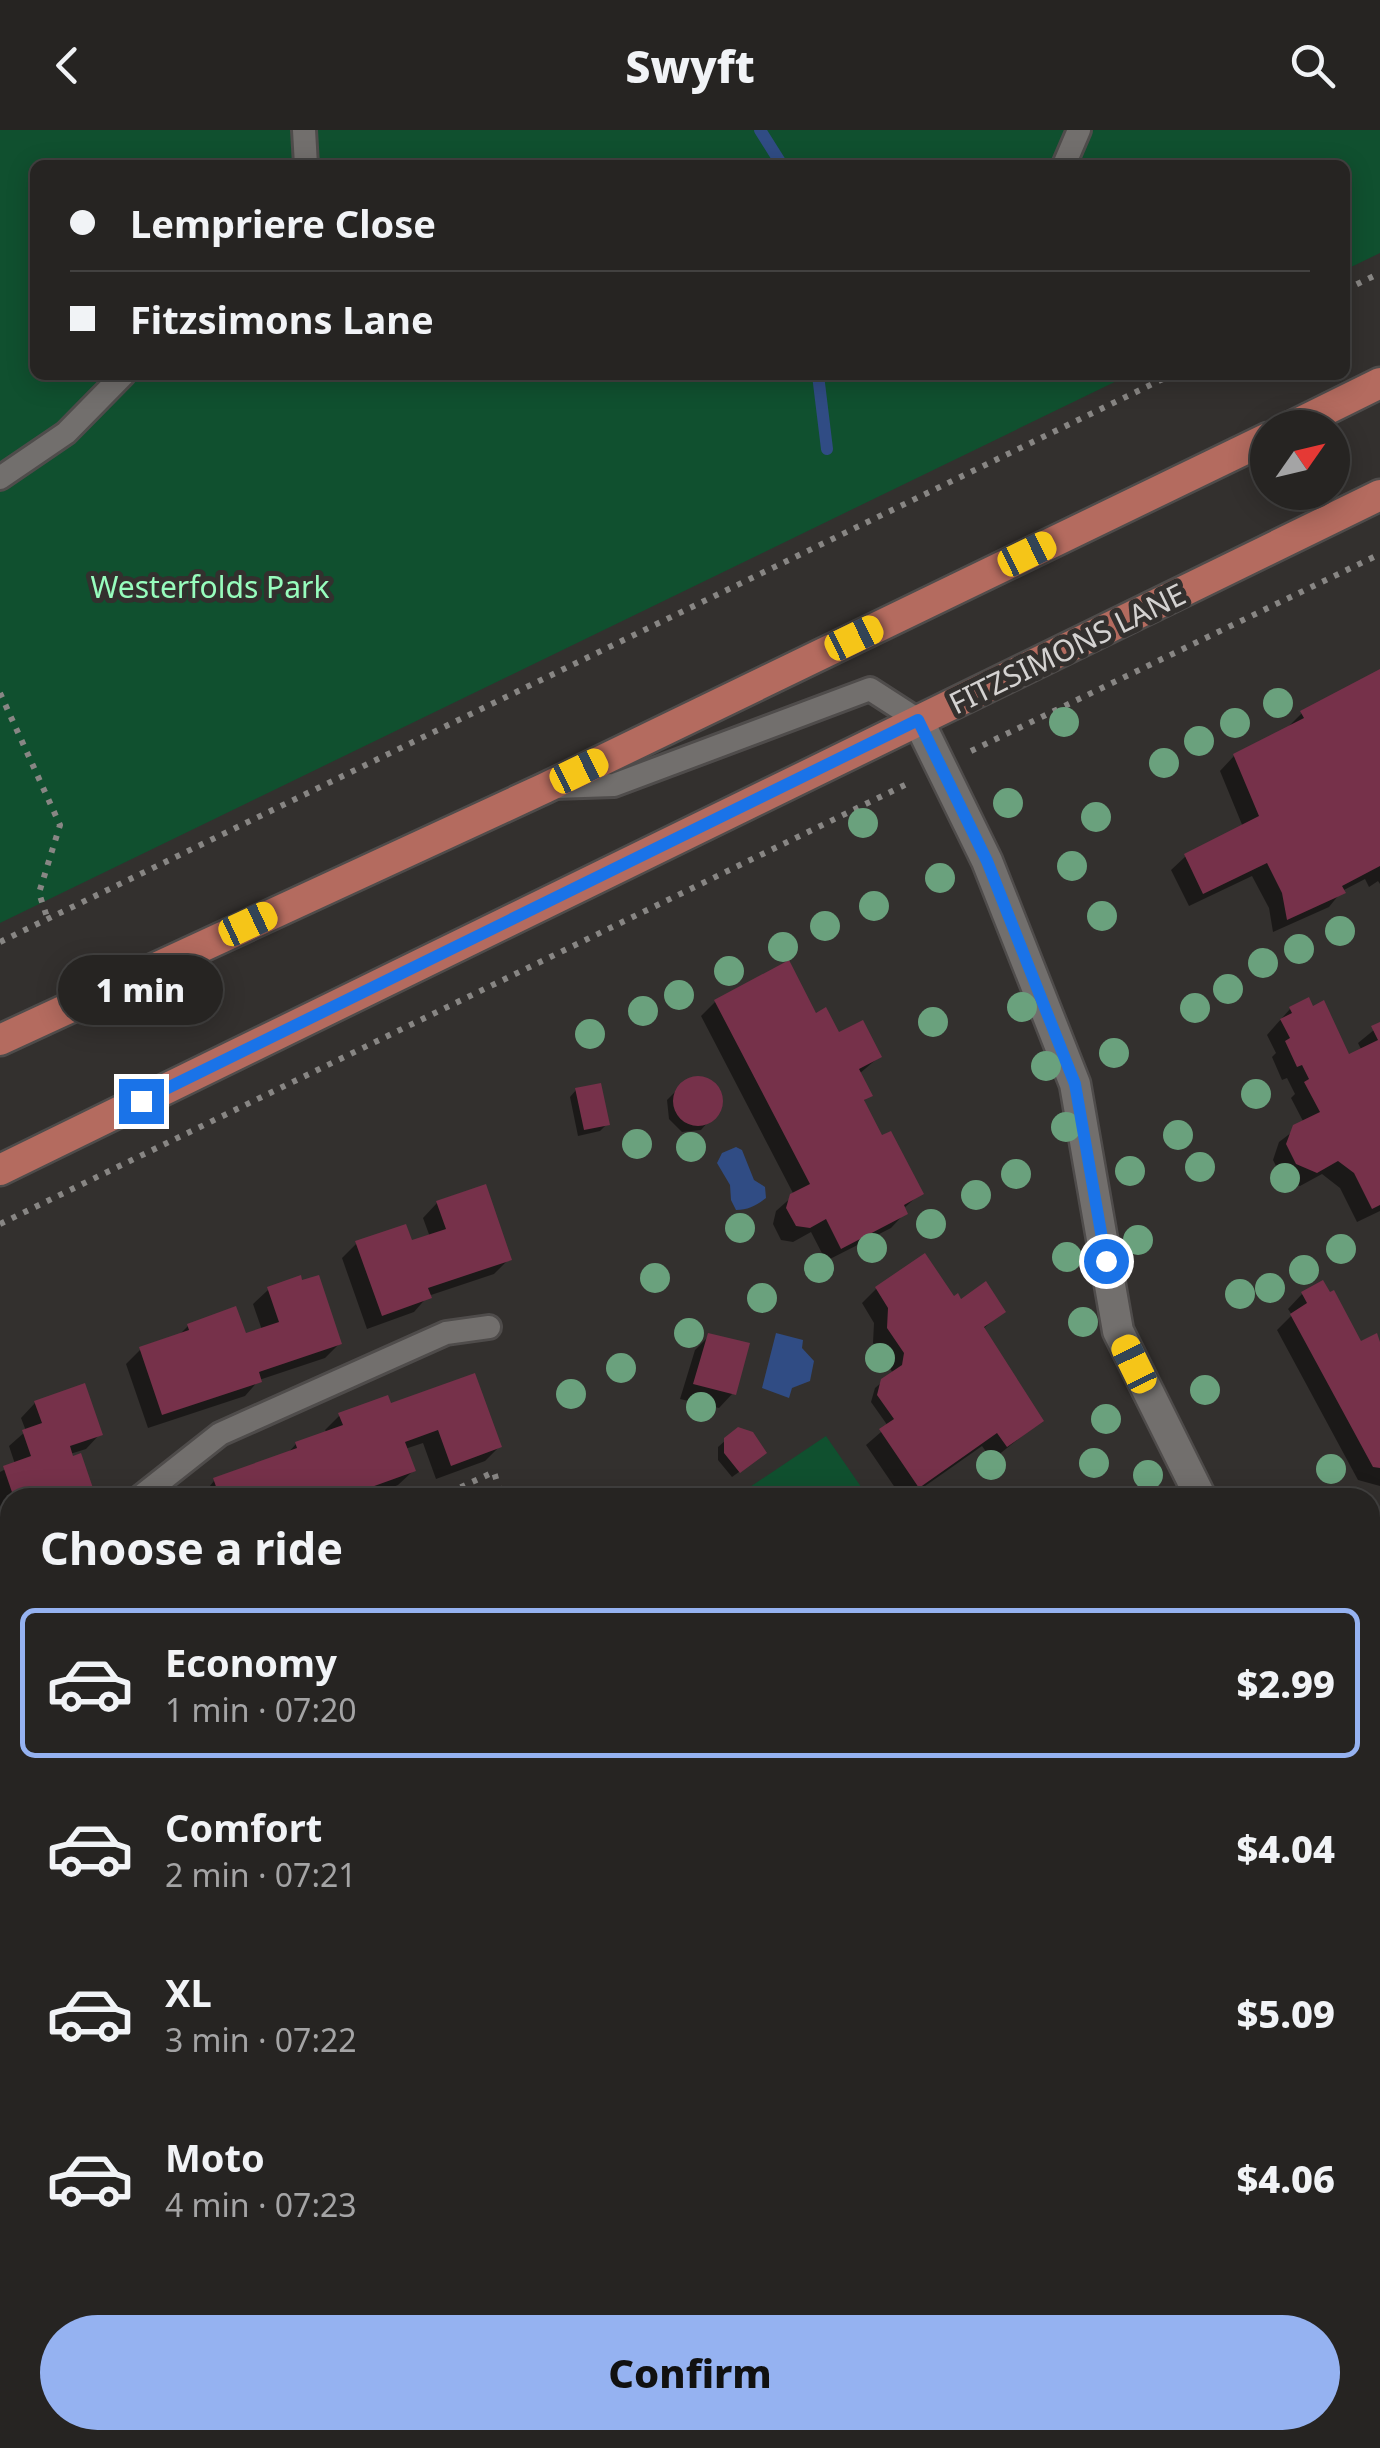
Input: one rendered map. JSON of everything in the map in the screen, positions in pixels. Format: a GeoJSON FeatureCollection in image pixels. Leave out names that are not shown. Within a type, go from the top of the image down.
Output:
{"type":"FeatureCollection","features":[{"type":"Feature","properties":{"kind":"main road"},"geometry":{"type":"LineString","coordinates":[[1325,410],[1380,383]]}},
{"type":"Feature","properties":{"kind":"main road"},"geometry":{"type":"LineString","coordinates":[[0,1040],[545,788],[1250,447]]}},
{"type":"Feature","properties":{"kind":"main road","name":"FITZSIMONS LANE"},"geometry":{"type":"LineString","coordinates":[[0,1170],[1380,495]]}},
{"type":"Feature","properties":{"kind":"street"},"geometry":{"type":"LineString","coordinates":[[918,720],[987,861],[1075,1084],[1118,1331],[1196,1488]]}},
{"type":"Feature","properties":{"kind":"lane"},"geometry":{"type":"LineString","coordinates":[[304,130],[306,160]]}},
{"type":"Feature","properties":{"kind":"lane"},"geometry":{"type":"LineString","coordinates":[[1066,160],[1079,130]]}},
{"type":"Feature","properties":{"kind":"lane"},"geometry":{"type":"LineString","coordinates":[[0,478],[66,432],[118,380]]}},
{"type":"Feature","properties":{"kind":"lane"},"geometry":{"type":"LineString","coordinates":[[545,788],[614,786],[870,688],[918,720]]}},
{"type":"Feature","properties":{"kind":"lane"},"geometry":{"type":"LineString","coordinates":[[152,1488],[220,1434],[446,1332],[489,1328]]}},
{"type":"Feature","properties":{"kind":"path"},"geometry":{"type":"LineString","coordinates":[[1350,288],[1380,273]]}},
{"type":"Feature","properties":{"kind":"path"},"geometry":{"type":"LineString","coordinates":[[0,942],[1160,380]]}},
{"type":"Feature","properties":{"kind":"path"},"geometry":{"type":"LineString","coordinates":[[0,1224],[1380,554]]}},
{"type":"Feature","properties":{"kind":"path"},"geometry":{"type":"LineString","coordinates":[[0,694],[60,825],[40,893],[48,920]]}},
{"type":"Feature","properties":{"kind":"path"},"geometry":{"type":"LineString","coordinates":[[459,1488],[494,1472],[499,1488]]}},
{"type":"Feature","properties":{"kind":"green space","name":"Westerfolds Park"},"geometry":{"type":"Polygon","coordinates":[[[0,130],[1380,130],[1380,253],[1350,268],[1350,160],[30,160],[30,380],[1119,380],[0,923],[0,130]]]}},
{"type":"Feature","properties":{"kind":"green space"},"geometry":{"type":"Polygon","coordinates":[[[826,1436],[862,1488],[748,1488],[826,1436]]]}},
{"type":"Feature","properties":{"kind":"water"},"geometry":{"type":"Polygon","coordinates":[[[736,1147],[742,1150],[754,1180],[765,1187],[766,1198],[752,1207],[736,1210],[730,1185],[717,1163],[722,1153],[736,1147]]]}},
{"type":"Feature","properties":{"kind":"water"},"geometry":{"type":"Polygon","coordinates":[[[776,1333],[803,1340],[802,1348],[814,1361],[810,1381],[792,1388],[789,1398],[762,1388],[776,1333]]]}},
{"type":"Feature","properties":{"kind":"building"},"geometry":{"type":"Polygon","coordinates":[[[1380,669],[1380,866],[1342,886],[1346,893],[1287,920],[1282,893],[1267,863],[1203,894],[1184,854],[1259,816],[1233,754],[1304,718],[1300,711],[1380,669]]]}},
{"type":"Feature","properties":{"kind":"building"},"geometry":{"type":"Polygon","coordinates":[[[789,960],[816,1013],[826,1007],[839,1032],[863,1020],[882,1057],[859,1069],[873,1096],[864,1100],[882,1135],[891,1131],[924,1194],[904,1205],[908,1214],[841,1249],[826,1219],[810,1228],[796,1226],[786,1208],[790,1194],[810,1184],[714,1000],[789,960]]]}},
{"type":"Feature","properties":{"kind":"building"},"geometry":{"type":"Polygon","coordinates":[[[1309,997],[1313,1006],[1324,1000],[1349,1054],[1378,1040],[1371,1026],[1380,1022],[1380,1205],[1372,1209],[1354,1173],[1338,1161],[1317,1173],[1296,1164],[1286,1144],[1293,1125],[1320,1112],[1304,1082],[1309,1079],[1302,1065],[1297,1067],[1285,1041],[1290,1038],[1280,1019],[1292,1013],[1289,1007],[1309,997]]]}},
{"type":"Feature","properties":{"kind":"building"},"geometry":{"type":"Polygon","coordinates":[[[698,1076],[716,1083],[723,1101],[716,1119],[698,1126],[680,1119],[673,1101],[680,1083],[698,1076]]]}},
{"type":"Feature","properties":{"kind":"building"},"geometry":{"type":"Polygon","coordinates":[[[601,1083],[610,1125],[584,1130],[575,1088],[601,1083]]]}},
{"type":"Feature","properties":{"kind":"building"},"geometry":{"type":"Polygon","coordinates":[[[486,1184],[512,1260],[428,1288],[432,1298],[382,1316],[355,1241],[406,1224],[412,1240],[446,1229],[436,1201],[486,1184]]]}},
{"type":"Feature","properties":{"kind":"building"},"geometry":{"type":"Polygon","coordinates":[[[925,1253],[954,1296],[958,1293],[961,1299],[986,1281],[1006,1312],[984,1327],[1044,1421],[1007,1447],[997,1433],[919,1488],[879,1429],[894,1419],[877,1395],[881,1379],[902,1365],[904,1353],[887,1328],[888,1308],[875,1287],[925,1253]]]}},
{"type":"Feature","properties":{"kind":"building"},"geometry":{"type":"Polygon","coordinates":[[[301,1275],[302,1280],[319,1275],[342,1344],[259,1372],[262,1382],[162,1415],[139,1347],[189,1330],[187,1324],[236,1306],[246,1333],[279,1322],[267,1287],[301,1275]]]}},
{"type":"Feature","properties":{"kind":"building"},"geometry":{"type":"Polygon","coordinates":[[[1323,1280],[1330,1292],[1334,1290],[1361,1341],[1377,1333],[1380,1342],[1380,1468],[1373,1467],[1290,1314],[1307,1303],[1301,1292],[1323,1280]]]}},
{"type":"Feature","properties":{"kind":"building"},"geometry":{"type":"Polygon","coordinates":[[[708,1333],[750,1343],[736,1395],[693,1384],[708,1333]]]}},
{"type":"Feature","properties":{"kind":"building"},"geometry":{"type":"Polygon","coordinates":[[[475,1373],[502,1447],[451,1466],[438,1430],[405,1442],[416,1471],[369,1488],[216,1488],[213,1478],[297,1448],[295,1442],[343,1425],[338,1413],[388,1395],[391,1403],[475,1373]]]}},
{"type":"Feature","properties":{"kind":"building"},"geometry":{"type":"Polygon","coordinates":[[[85,1383],[103,1435],[70,1446],[73,1456],[81,1453],[93,1488],[11,1488],[3,1466],[31,1456],[22,1430],[42,1423],[34,1401],[85,1383]]]}},
{"type":"Feature","properties":{"kind":"building"},"geometry":{"type":"Polygon","coordinates":[[[738,1427],[753,1432],[767,1453],[740,1473],[724,1453],[724,1438],[738,1427]]]}},
{"type":"Feature","properties":{"kind":"waterway"},"geometry":{"type":"LineString","coordinates":[[760,130],[779,160]]}},
{"type":"Feature","properties":{"kind":"waterway"},"geometry":{"type":"LineString","coordinates":[[819,380],[827,449]]}},
{"type":"Feature","properties":{"kind":"route"},"geometry":{"type":"LineString","coordinates":[[141,1101],[918,720],[987,861],[1075,1084],[1106,1261]]}}]}
